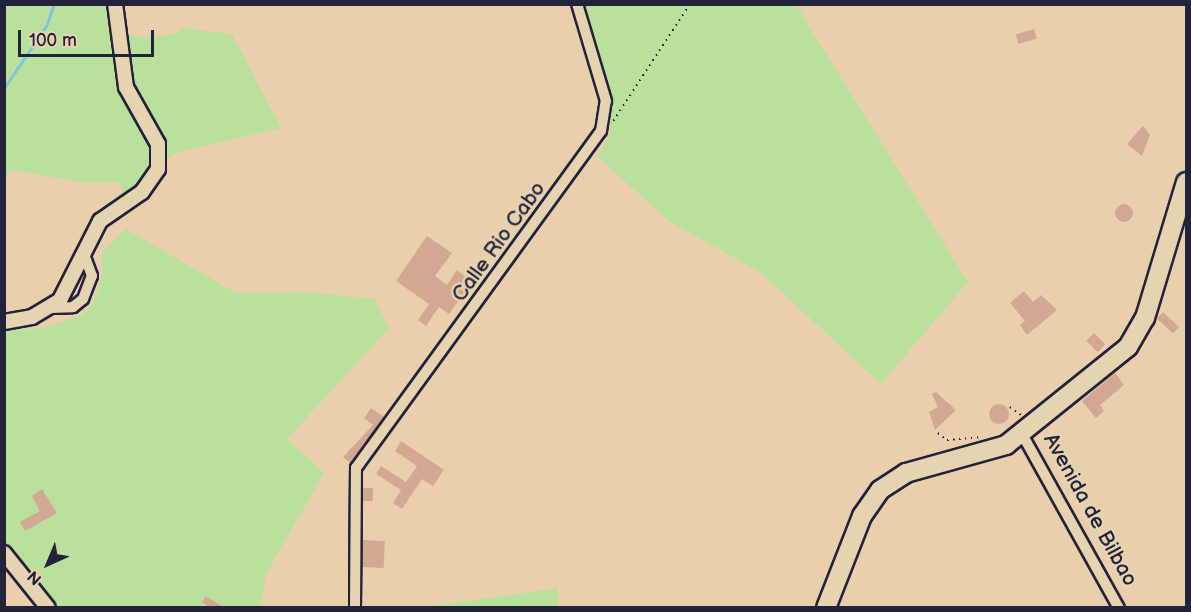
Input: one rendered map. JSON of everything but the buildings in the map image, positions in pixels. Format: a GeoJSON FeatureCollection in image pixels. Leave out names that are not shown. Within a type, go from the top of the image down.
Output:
{"type":"FeatureCollection","features":[{"type":"Feature","properties":{"kind":"highway","name":"Avenida de Bilbao"},"geometry":{"type":"LineString","coordinates":[[826,608],[862,516],[880,490],[906,473],[998,449],[1022,434],[1128,347],[1145,318],[1186,182]]}},
{"type":"Feature","properties":{"kind":"street"},"geometry":{"type":"LineString","coordinates":[[8,319],[50,308],[73,283],[100,221],[147,188],[160,160],[156,138],[126,87],[115,4]]}},
{"type":"Feature","properties":{"kind":"street","name":"Calle Rio Cabo"},"geometry":{"type":"LineString","coordinates":[[355,608],[353,481],[356,468],[601,131],[606,101],[577,4]]}},
{"type":"Feature","properties":{"kind":"street","name":"Avenida de Bilbao"},"geometry":{"type":"LineString","coordinates":[[1022,434],[1119,608]]}},
{"type":"Feature","properties":{"kind":"street"},"geometry":{"type":"LineString","coordinates":[[4,553],[48,608]]}},
{"type":"Feature","properties":{"kind":"path"},"geometry":{"type":"LineString","coordinates":[[611,123],[690,4]]}},
{"type":"Feature","properties":{"kind":"path"},"geometry":{"type":"LineString","coordinates":[[938,433],[947,440],[985,437],[998,449]]}},
{"type":"Feature","properties":{"kind":"green space"},"geometry":{"type":"Polygon","coordinates":[[[5,5],[111,5],[114,31],[136,36],[170,35],[185,28],[232,34],[281,128],[175,153],[125,195],[118,182],[87,183],[12,170],[5,177],[5,5]]]}},
{"type":"Feature","properties":{"kind":"green space"},"geometry":{"type":"Polygon","coordinates":[[[582,5],[796,5],[968,282],[881,384],[760,272],[670,222],[598,157],[610,131],[612,102],[582,5]]]}},
{"type":"Feature","properties":{"kind":"green space"},"geometry":{"type":"Polygon","coordinates":[[[126,229],[236,293],[310,292],[375,299],[389,328],[287,439],[324,473],[266,574],[260,607],[55,607],[5,543],[5,331],[47,327],[81,315],[93,303],[102,276],[102,252],[126,229]]]}},
{"type":"Feature","properties":{"kind":"green space"},"geometry":{"type":"Polygon","coordinates":[[[558,588],[558,607],[424,607],[558,588]]]}},
{"type":"Feature","properties":{"kind":"waterway"},"geometry":{"type":"LineString","coordinates":[[4,88],[46,26],[54,4]]}}]}
